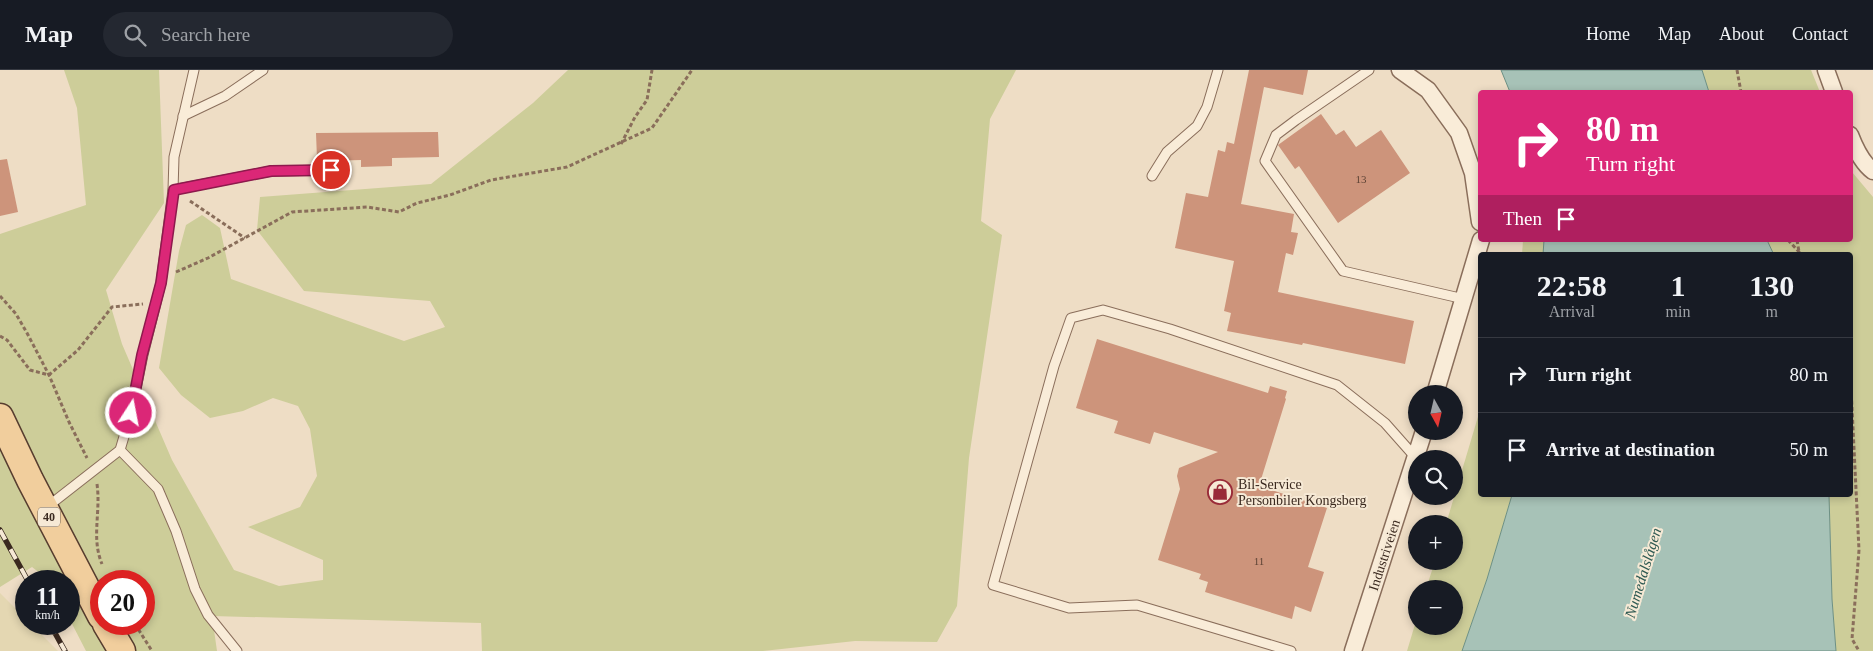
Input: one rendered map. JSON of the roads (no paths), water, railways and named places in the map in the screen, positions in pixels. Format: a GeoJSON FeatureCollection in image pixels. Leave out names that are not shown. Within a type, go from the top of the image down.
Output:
{"type":"FeatureCollection","features":[{"type":"Feature","properties":{"kind":"main road","name":"40"},"geometry":{"type":"LineString","coordinates":[[0,417],[44,508],[90,595]]}},
{"type":"Feature","properties":{"kind":"main road"},"geometry":{"type":"LineString","coordinates":[[113,635],[122,651]]}},
{"type":"Feature","properties":{"kind":"street"},"geometry":{"type":"LineString","coordinates":[[1400,70],[1428,90],[1459,133],[1474,173],[1478,206]]}},
{"type":"Feature","properties":{"kind":"street"},"geometry":{"type":"LineString","coordinates":[[1826,70],[1833,90]]}},
{"type":"Feature","properties":{"kind":"street"},"geometry":{"type":"LineString","coordinates":[[1853,144],[1868,167],[1873,171]]}},
{"type":"Feature","properties":{"kind":"street"},"geometry":{"type":"LineString","coordinates":[[1438,385],[1479,242]]}},
{"type":"Feature","properties":{"kind":"street","name":"Industriveien"},"geometry":{"type":"LineString","coordinates":[[1353,651],[1408,483]]}},
{"type":"Feature","properties":{"kind":"lane"},"geometry":{"type":"LineString","coordinates":[[44,508],[95,471],[120,450],[131,413],[155,302],[161,283],[174,190],[174,157],[194,70]]}},
{"type":"Feature","properties":{"kind":"lane"},"geometry":{"type":"LineString","coordinates":[[183,116],[225,96],[263,70]]}},
{"type":"Feature","properties":{"kind":"lane"},"geometry":{"type":"LineString","coordinates":[[1152,176],[1167,152],[1197,126],[1207,107],[1218,70]]}},
{"type":"Feature","properties":{"kind":"lane"},"geometry":{"type":"LineString","coordinates":[[1369,70],[1276,135],[1265,161],[1343,271],[1464,299]]}},
{"type":"Feature","properties":{"kind":"lane"},"geometry":{"type":"LineString","coordinates":[[174,190],[263,172],[331,170]]}},
{"type":"Feature","properties":{"kind":"lane"},"geometry":{"type":"LineString","coordinates":[[1291,651],[1136,605],[1069,608],[993,585],[1054,366],[1071,318],[1103,310],[1179,332],[1337,385],[1385,423],[1409,450]]}},
{"type":"Feature","properties":{"kind":"lane"},"geometry":{"type":"LineString","coordinates":[[120,450],[158,489],[208,615],[237,651]]}},
{"type":"Feature","properties":{"kind":"water"},"geometry":{"type":"Polygon","coordinates":[[[1501,70],[1702,70],[1708,90],[1509,90],[1501,70]]]}},
{"type":"Feature","properties":{"kind":"water"},"geometry":{"type":"Polygon","coordinates":[[[1544,242],[1768,242],[1773,252],[1543,252],[1544,242]]]}},
{"type":"Feature","properties":{"kind":"water","name":"Numedalslågen"},"geometry":{"type":"Polygon","coordinates":[[[1511,497],[1829,497],[1832,599],[1836,651],[1462,651],[1487,579],[1511,497]]]}},
{"type":"Feature","properties":{"kind":"railway"},"geometry":{"type":"LineString","coordinates":[[0,530],[22,570]]}},
{"type":"Feature","properties":{"kind":"railway"},"geometry":{"type":"LineString","coordinates":[[56,635],[65,651]]}},
{"type":"Feature","properties":{"kind":"place","name":"Bil-Service Personbiler Kongsberg"},"geometry":{"type":"Point","coordinates":[1220,492]}}]}
